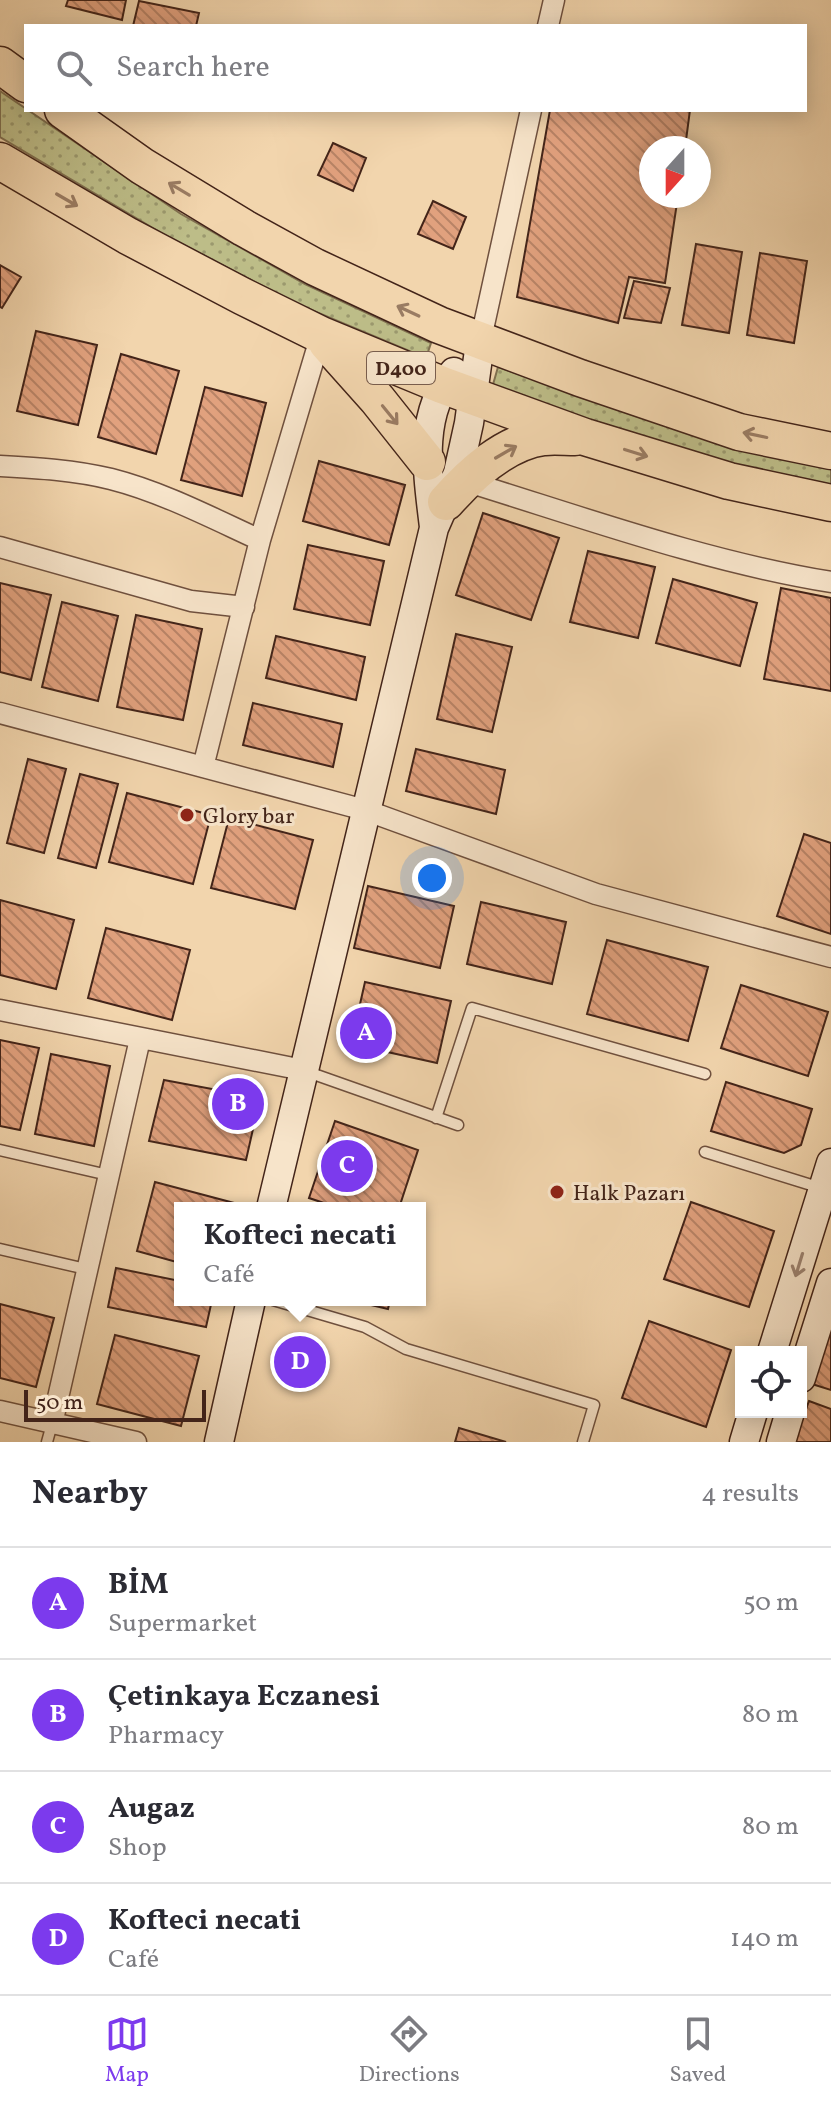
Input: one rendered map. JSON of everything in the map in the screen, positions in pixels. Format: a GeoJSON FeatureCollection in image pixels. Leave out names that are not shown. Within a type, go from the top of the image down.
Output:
{"type":"FeatureCollection","features":[{"type":"Feature","properties":{"kind":"highway"},"geometry":{"type":"LineString","coordinates":[[0,65],[24,83]]}},
{"type":"Feature","properties":{"kind":"highway","name":"D400"},"geometry":{"type":"LineString","coordinates":[[66,112],[142,166],[315,267],[480,343],[739,432],[831,451]]}},
{"type":"Feature","properties":{"kind":"highway","name":"D400"},"geometry":{"type":"LineString","coordinates":[[0,161],[128,236],[321,335],[457,391],[585,437],[729,481],[831,503]]}},
{"type":"Feature","properties":{"kind":"highway"},"geometry":{"type":"LineString","coordinates":[[321,335],[427,462]]}},
{"type":"Feature","properties":{"kind":"highway"},"geometry":{"type":"LineString","coordinates":[[449,503],[517,446],[542,437],[585,437]]}},
{"type":"Feature","properties":{"kind":"street"},"geometry":{"type":"LineString","coordinates":[[548,24],[554,0]]}},
{"type":"Feature","properties":{"kind":"street"},"geometry":{"type":"LineString","coordinates":[[272,1202],[365,810],[458,473],[457,391],[480,343],[531,112]]}},
{"type":"Feature","properties":{"kind":"street"},"geometry":{"type":"LineString","coordinates":[[203,767],[260,540],[321,335]]}},
{"type":"Feature","properties":{"kind":"street"},"geometry":{"type":"LineString","coordinates":[[449,503],[427,462],[433,409],[457,391]]}},
{"type":"Feature","properties":{"kind":"street"},"geometry":{"type":"LineString","coordinates":[[0,466],[49,469],[112,479],[156,494],[260,540]]}},
{"type":"Feature","properties":{"kind":"street"},"geometry":{"type":"LineString","coordinates":[[449,503],[831,582]]}},
{"type":"Feature","properties":{"kind":"street"},"geometry":{"type":"LineString","coordinates":[[0,547],[191,601],[244,607]]}},
{"type":"Feature","properties":{"kind":"street"},"geometry":{"type":"LineString","coordinates":[[0,713],[365,810],[596,894],[831,957]]}},
{"type":"Feature","properties":{"kind":"street"},"geometry":{"type":"LineString","coordinates":[[0,1010],[303,1070]]}},
{"type":"Feature","properties":{"kind":"street"},"geometry":{"type":"LineString","coordinates":[[50,1433],[140,1039]]}},
{"type":"Feature","properties":{"kind":"street"},"geometry":{"type":"LineString","coordinates":[[774,1346],[828,1181]]}},
{"type":"Feature","properties":{"kind":"street"},"geometry":{"type":"LineString","coordinates":[[807,1359],[831,1283]]}},
{"type":"Feature","properties":{"kind":"street"},"geometry":{"type":"LineString","coordinates":[[219,1442],[250,1306]]}},
{"type":"Feature","properties":{"kind":"street"},"geometry":{"type":"LineString","coordinates":[[0,1411],[50,1433],[136,1442]]}},
{"type":"Feature","properties":{"kind":"street"},"geometry":{"type":"LineString","coordinates":[[744,1442],[751,1418]]}},
{"type":"Feature","properties":{"kind":"street"},"geometry":{"type":"LineString","coordinates":[[781,1442],[788,1418]]}},
{"type":"Feature","properties":{"kind":"lane"},"geometry":{"type":"LineString","coordinates":[[436,1118],[472,1008],[705,1074]]}},
{"type":"Feature","properties":{"kind":"lane"},"geometry":{"type":"LineString","coordinates":[[303,1070],[458,1125]]}},
{"type":"Feature","properties":{"kind":"lane"},"geometry":{"type":"LineString","coordinates":[[0,1150],[108,1175]]}},
{"type":"Feature","properties":{"kind":"lane"},"geometry":{"type":"LineString","coordinates":[[705,1152],[828,1181]]}},
{"type":"Feature","properties":{"kind":"lane"},"geometry":{"type":"LineString","coordinates":[[0,1249],[86,1269]]}},
{"type":"Feature","properties":{"kind":"lane"},"geometry":{"type":"LineString","coordinates":[[293,1306],[365,1327],[406,1349],[594,1405],[583,1442]]}},
{"type":"Feature","properties":{"kind":"green space"},"geometry":{"type":"Polygon","coordinates":[[[0,91],[24,107],[24,112],[31,112],[181,214],[305,284],[431,343],[426,358],[297,304],[168,237],[0,137],[0,91]]]}},
{"type":"Feature","properties":{"kind":"green space"},"geometry":{"type":"Polygon","coordinates":[[[498,367],[645,419],[831,462],[831,488],[654,444],[492,388],[498,367]]]}},
{"type":"Feature","properties":{"kind":"building"},"geometry":{"type":"Polygon","coordinates":[[[68,0],[126,0],[122,20],[66,6],[68,0]]]}},
{"type":"Feature","properties":{"kind":"building"},"geometry":{"type":"Polygon","coordinates":[[[139,1],[199,13],[196,24],[133,24],[139,1]]]}},
{"type":"Feature","properties":{"kind":"building"},"geometry":{"type":"Polygon","coordinates":[[[550,112],[690,112],[687,136],[639,136],[639,208],[676,208],[665,283],[629,277],[618,323],[517,297],[550,112]]]}},
{"type":"Feature","properties":{"kind":"building"},"geometry":{"type":"Polygon","coordinates":[[[333,143],[366,158],[353,191],[318,175],[333,143]]]}},
{"type":"Feature","properties":{"kind":"building"},"geometry":{"type":"Polygon","coordinates":[[[433,201],[466,217],[453,249],[418,234],[433,201]]]}},
{"type":"Feature","properties":{"kind":"building"},"geometry":{"type":"Polygon","coordinates":[[[696,244],[742,252],[729,333],[682,325],[696,244]]]}},
{"type":"Feature","properties":{"kind":"building"},"geometry":{"type":"Polygon","coordinates":[[[760,253],[807,261],[794,343],[747,335],[760,253]]]}},
{"type":"Feature","properties":{"kind":"building"},"geometry":{"type":"Polygon","coordinates":[[[0,265],[21,277],[2,308],[0,307],[0,265]]]}},
{"type":"Feature","properties":{"kind":"building"},"geometry":{"type":"Polygon","coordinates":[[[634,281],[670,288],[661,323],[624,318],[634,281]]]}},
{"type":"Feature","properties":{"kind":"building"},"geometry":{"type":"Polygon","coordinates":[[[36,331],[97,345],[78,425],[17,411],[36,331]]]}},
{"type":"Feature","properties":{"kind":"building"},"geometry":{"type":"Polygon","coordinates":[[[121,354],[179,371],[156,454],[98,437],[121,354]]]}},
{"type":"Feature","properties":{"kind":"building"},"geometry":{"type":"Polygon","coordinates":[[[205,387],[266,403],[242,496],[181,480],[205,387]]]}},
{"type":"Feature","properties":{"kind":"building"},"geometry":{"type":"Polygon","coordinates":[[[319,461],[405,485],[389,545],[303,521],[319,461]]]}},
{"type":"Feature","properties":{"kind":"building"},"geometry":{"type":"Polygon","coordinates":[[[483,513],[559,538],[531,620],[456,595],[483,513]]]}},
{"type":"Feature","properties":{"kind":"building"},"geometry":{"type":"Polygon","coordinates":[[[308,545],[384,561],[370,625],[294,609],[308,545]]]}},
{"type":"Feature","properties":{"kind":"building"},"geometry":{"type":"Polygon","coordinates":[[[588,551],[655,567],[638,638],[570,622],[588,551]]]}},
{"type":"Feature","properties":{"kind":"building"},"geometry":{"type":"Polygon","coordinates":[[[673,579],[757,603],[740,666],[656,643],[673,579]]]}},
{"type":"Feature","properties":{"kind":"building"},"geometry":{"type":"Polygon","coordinates":[[[0,583],[51,595],[31,680],[0,672],[0,583]]]}},
{"type":"Feature","properties":{"kind":"building"},"geometry":{"type":"Polygon","coordinates":[[[781,588],[831,598],[831,691],[764,679],[781,588]]]}},
{"type":"Feature","properties":{"kind":"building"},"geometry":{"type":"Polygon","coordinates":[[[62,602],[118,616],[98,701],[42,687],[62,602]]]}},
{"type":"Feature","properties":{"kind":"building"},"geometry":{"type":"Polygon","coordinates":[[[136,615],[202,629],[183,720],[117,707],[136,615]]]}},
{"type":"Feature","properties":{"kind":"building"},"geometry":{"type":"Polygon","coordinates":[[[456,634],[512,647],[492,732],[437,719],[456,634]]]}},
{"type":"Feature","properties":{"kind":"building"},"geometry":{"type":"Polygon","coordinates":[[[276,636],[365,657],[356,700],[266,678],[276,636]]]}},
{"type":"Feature","properties":{"kind":"building"},"geometry":{"type":"Polygon","coordinates":[[[253,703],[342,724],[333,767],[243,745],[253,703]]]}},
{"type":"Feature","properties":{"kind":"building"},"geometry":{"type":"Polygon","coordinates":[[[416,749],[505,770],[496,814],[406,791],[416,749]]]}},
{"type":"Feature","properties":{"kind":"building"},"geometry":{"type":"Polygon","coordinates":[[[28,759],[66,769],[44,853],[7,843],[28,759]]]}},
{"type":"Feature","properties":{"kind":"building"},"geometry":{"type":"Polygon","coordinates":[[[80,774],[118,784],[96,868],[58,858],[80,774]]]}},
{"type":"Feature","properties":{"kind":"building"},"geometry":{"type":"Polygon","coordinates":[[[127,793],[211,815],[193,884],[109,862],[127,793]]]}},
{"type":"Feature","properties":{"kind":"building"},"geometry":{"type":"Polygon","coordinates":[[[229,818],[313,840],[295,909],[211,888],[229,818]]]}},
{"type":"Feature","properties":{"kind":"building"},"geometry":{"type":"Polygon","coordinates":[[[804,834],[831,843],[831,934],[777,916],[804,834]]]}},
{"type":"Feature","properties":{"kind":"building"},"geometry":{"type":"Polygon","coordinates":[[[368,886],[454,906],[440,968],[354,948],[368,886]]]}},
{"type":"Feature","properties":{"kind":"building"},"geometry":{"type":"Polygon","coordinates":[[[0,900],[74,920],[56,989],[0,975],[0,900]]]}},
{"type":"Feature","properties":{"kind":"building"},"geometry":{"type":"Polygon","coordinates":[[[481,902],[566,922],[552,984],[467,964],[481,902]]]}},
{"type":"Feature","properties":{"kind":"building"},"geometry":{"type":"Polygon","coordinates":[[[106,928],[190,950],[172,1020],[88,998],[106,928]]]}},
{"type":"Feature","properties":{"kind":"building"},"geometry":{"type":"Polygon","coordinates":[[[607,940],[708,967],[688,1041],[587,1014],[607,940]]]}},
{"type":"Feature","properties":{"kind":"building"},"geometry":{"type":"Polygon","coordinates":[[[365,982],[451,1001],[437,1063],[351,1044],[365,982]]]}},
{"type":"Feature","properties":{"kind":"building"},"geometry":{"type":"Polygon","coordinates":[[[741,985],[828,1012],[808,1076],[721,1048],[741,985]]]}},
{"type":"Feature","properties":{"kind":"building"},"geometry":{"type":"Polygon","coordinates":[[[0,1040],[39,1048],[20,1130],[0,1126],[0,1040]]]}},
{"type":"Feature","properties":{"kind":"building"},"geometry":{"type":"Polygon","coordinates":[[[51,1054],[110,1066],[94,1146],[35,1134],[51,1054]]]}},
{"type":"Feature","properties":{"kind":"building"},"geometry":{"type":"Polygon","coordinates":[[[164,1080],[260,1098],[246,1160],[149,1141],[164,1080]]]}},
{"type":"Feature","properties":{"kind":"building"},"geometry":{"type":"Polygon","coordinates":[[[726,1082],[812,1109],[801,1145],[784,1153],[711,1131],[726,1082]]]}},
{"type":"Feature","properties":{"kind":"building"},"geometry":{"type":"Polygon","coordinates":[[[335,1121],[418,1150],[401,1202],[321,1202],[309,1198],[335,1121]]]}},
{"type":"Feature","properties":{"kind":"building"},"geometry":{"type":"Polygon","coordinates":[[[155,1182],[230,1202],[174,1202],[174,1261],[137,1251],[155,1182]]]}},
{"type":"Feature","properties":{"kind":"building"},"geometry":{"type":"Polygon","coordinates":[[[691,1202],[774,1231],[749,1307],[664,1279],[691,1202]]]}},
{"type":"Feature","properties":{"kind":"building"},"geometry":{"type":"Polygon","coordinates":[[[116,1268],[174,1280],[174,1306],[211,1306],[206,1327],[108,1307],[116,1268]]]}},
{"type":"Feature","properties":{"kind":"building"},"geometry":{"type":"Polygon","coordinates":[[[0,1304],[54,1318],[36,1387],[0,1378],[0,1304]]]}},
{"type":"Feature","properties":{"kind":"building"},"geometry":{"type":"Polygon","coordinates":[[[649,1321],[731,1350],[706,1427],[622,1398],[649,1321]]]}},
{"type":"Feature","properties":{"kind":"building"},"geometry":{"type":"Polygon","coordinates":[[[831,1329],[831,1390],[812,1384],[831,1329]]]}},
{"type":"Feature","properties":{"kind":"building"},"geometry":{"type":"Polygon","coordinates":[[[115,1335],[199,1356],[181,1426],[97,1404],[115,1335]]]}},
{"type":"Feature","properties":{"kind":"building"},"geometry":{"type":"Polygon","coordinates":[[[809,1401],[831,1409],[831,1442],[794,1442],[803,1418],[807,1418],[809,1401]]]}},
{"type":"Feature","properties":{"kind":"building"},"geometry":{"type":"Polygon","coordinates":[[[459,1428],[506,1442],[455,1442],[459,1428]]]}},
{"type":"Feature","properties":{"kind":"place","name":"Glory bar"},"geometry":{"type":"Point","coordinates":[187,815]}},
{"type":"Feature","properties":{"kind":"place","name":"BİM"},"geometry":{"type":"Point","coordinates":[366,1033]}},
{"type":"Feature","properties":{"kind":"place","name":"Çetinkaya Eczanesi"},"geometry":{"type":"Point","coordinates":[238,1104]}},
{"type":"Feature","properties":{"kind":"place","name":"Augaz"},"geometry":{"type":"Point","coordinates":[347,1166]}},
{"type":"Feature","properties":{"kind":"place","name":"Halk Pazarı"},"geometry":{"type":"Point","coordinates":[557,1192]}},
{"type":"Feature","properties":{"kind":"place","name":"Kofteci necati"},"geometry":{"type":"Point","coordinates":[300,1362]}}]}
